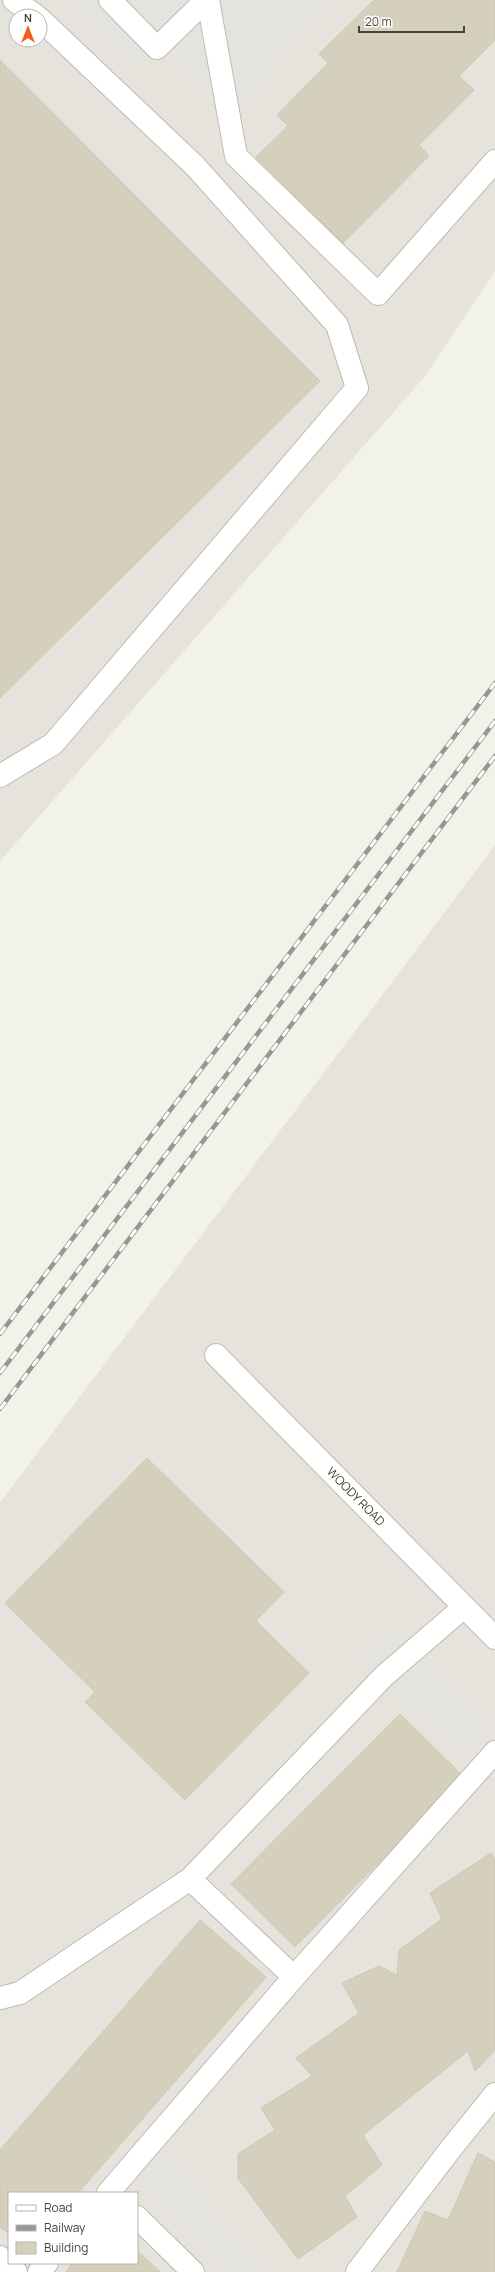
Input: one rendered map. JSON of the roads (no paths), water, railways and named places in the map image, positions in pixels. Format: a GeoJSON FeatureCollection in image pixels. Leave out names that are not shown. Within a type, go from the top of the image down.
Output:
{"type":"FeatureCollection","features":[{"type":"Feature","properties":{"kind":"street"},"geometry":{"type":"LineString","coordinates":[[14,0],[25,8]]}},
{"type":"Feature","properties":{"kind":"street"},"geometry":{"type":"LineString","coordinates":[[110,0],[157,48],[207,0]]}},
{"type":"Feature","properties":{"kind":"street"},"geometry":{"type":"LineString","coordinates":[[207,0],[236,156],[378,294],[495,161]]}},
{"type":"Feature","properties":{"kind":"street"},"geometry":{"type":"LineString","coordinates":[[0,776],[53,744],[356,388],[337,325],[195,166],[48,28]]}},
{"type":"Feature","properties":{"kind":"street","name":"WOODY ROAD"},"geometry":{"type":"LineString","coordinates":[[216,1355],[495,1638]]}},
{"type":"Feature","properties":{"kind":"street"},"geometry":{"type":"LineString","coordinates":[[0,1998],[20,1993],[190,1879],[384,1676],[464,1607]]}},
{"type":"Feature","properties":{"kind":"street"},"geometry":{"type":"LineString","coordinates":[[110,2192],[294,1977],[495,1752]]}},
{"type":"Feature","properties":{"kind":"street"},"geometry":{"type":"LineString","coordinates":[[190,1879],[294,1977]]}},
{"type":"Feature","properties":{"kind":"street"},"geometry":{"type":"LineString","coordinates":[[357,2272],[449,2150],[488,2115],[495,2094]]}},
{"type":"Feature","properties":{"kind":"street"},"geometry":{"type":"LineString","coordinates":[[138,2218],[193,2272]]}},
{"type":"Feature","properties":{"kind":"street"},"geometry":{"type":"LineString","coordinates":[[0,2257],[16,2272]]}},
{"type":"Feature","properties":{"kind":"street"},"geometry":{"type":"LineString","coordinates":[[39,2272],[46,2264]]}},
{"type":"Feature","properties":{"kind":"railway"},"geometry":{"type":"LineString","coordinates":[[0,1334],[495,683]]}},
{"type":"Feature","properties":{"kind":"railway"},"geometry":{"type":"LineString","coordinates":[[0,1373],[495,721]]}},
{"type":"Feature","properties":{"kind":"railway"},"geometry":{"type":"LineString","coordinates":[[0,1409],[495,756]]}}]}
